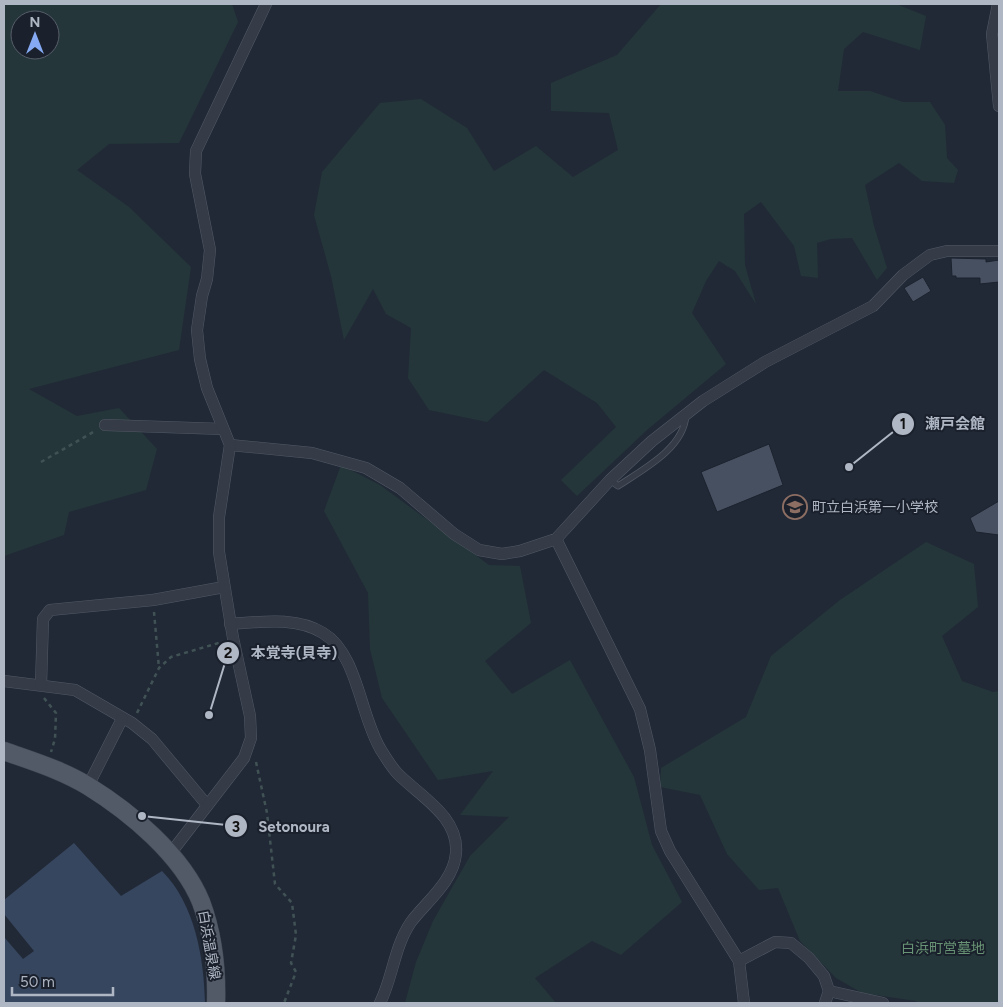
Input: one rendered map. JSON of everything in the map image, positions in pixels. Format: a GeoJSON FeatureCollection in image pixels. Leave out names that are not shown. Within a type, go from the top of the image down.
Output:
{"type":"FeatureCollection","features":[{"type":"Feature","properties":{"kind":"main road","name":"白浜温泉線"},"geometry":{"type":"LineString","coordinates":[[4,751],[47,766],[88,786],[137,822],[170,854],[190,880],[201,902],[210,935],[217,976],[216,1003]]}},
{"type":"Feature","properties":{"kind":"street"},"geometry":{"type":"LineString","coordinates":[[170,854],[244,758],[251,738],[250,716],[230,624],[218,552],[219,517],[230,445],[208,388],[200,359],[197,330],[202,296],[208,279],[210,250],[195,174],[196,151],[266,4]]}},
{"type":"Feature","properties":{"kind":"street"},"geometry":{"type":"LineString","coordinates":[[998,4],[992,34],[999,106]]}},
{"type":"Feature","properties":{"kind":"street"},"geometry":{"type":"LineString","coordinates":[[230,445],[312,453],[366,468],[400,488],[454,534],[479,550],[502,554],[520,551],[556,539],[610,480],[652,441],[686,415],[765,362],[873,306],[903,276],[930,255],[947,251],[999,251]]}},
{"type":"Feature","properties":{"kind":"street"},"geometry":{"type":"LineString","coordinates":[[104,425],[223,429]]}},
{"type":"Feature","properties":{"kind":"street"},"geometry":{"type":"LineString","coordinates":[[556,539],[640,709],[650,750],[661,831],[667,844],[739,961],[744,1003]]}},
{"type":"Feature","properties":{"kind":"street"},"geometry":{"type":"LineString","coordinates":[[41,685],[43,619],[50,610],[153,600],[224,587]]}},
{"type":"Feature","properties":{"kind":"street"},"geometry":{"type":"LineString","coordinates":[[230,624],[276,621],[300,624],[323,632],[339,647],[347,661],[370,731],[380,749],[397,773],[442,814],[455,832],[456,854],[450,872],[411,923],[399,946],[386,991],[380,1003]]}},
{"type":"Feature","properties":{"kind":"street"},"geometry":{"type":"LineString","coordinates":[[4,681],[75,690],[127,721],[152,739],[207,805]]}},
{"type":"Feature","properties":{"kind":"street"},"geometry":{"type":"LineString","coordinates":[[88,786],[127,721]]}},
{"type":"Feature","properties":{"kind":"street"},"geometry":{"type":"LineString","coordinates":[[739,961],[775,942],[791,943],[809,958],[824,976],[828,991],[825,1003]]}},
{"type":"Feature","properties":{"kind":"street"},"geometry":{"type":"LineString","coordinates":[[828,991],[883,1003]]}},
{"type":"Feature","properties":{"kind":"lane"},"geometry":{"type":"LineString","coordinates":[[610,480],[618,486],[656,461],[685,429],[686,415]]}},
{"type":"Feature","properties":{"kind":"path"},"geometry":{"type":"LineString","coordinates":[[41,462],[104,425]]}},
{"type":"Feature","properties":{"kind":"path"},"geometry":{"type":"LineString","coordinates":[[153,600],[159,668]]}},
{"type":"Feature","properties":{"kind":"path"},"geometry":{"type":"LineString","coordinates":[[127,721],[159,668],[170,657],[233,638]]}},
{"type":"Feature","properties":{"kind":"path"},"geometry":{"type":"LineString","coordinates":[[41,685],[40,693],[56,714],[57,722],[55,739],[47,766]]}},
{"type":"Feature","properties":{"kind":"path"},"geometry":{"type":"LineString","coordinates":[[251,738],[267,813],[275,884],[292,904],[296,935],[292,962],[296,972],[284,1003]]}},
{"type":"Feature","properties":{"kind":"green space"},"geometry":{"type":"Polygon","coordinates":[[[4,4],[232,4],[238,22],[179,143],[109,144],[77,170],[129,207],[191,267],[179,350],[29,389],[77,416],[119,408],[157,449],[146,490],[69,512],[64,535],[4,556],[4,4]]]}},
{"type":"Feature","properties":{"kind":"green space"},"geometry":{"type":"Polygon","coordinates":[[[661,4],[896,4],[926,16],[920,50],[863,32],[844,49],[838,91],[870,91],[903,102],[930,102],[945,125],[947,158],[958,170],[954,183],[922,181],[899,163],[865,185],[874,226],[887,268],[877,280],[852,238],[831,239],[817,243],[818,278],[801,276],[794,246],[761,202],[744,214],[745,265],[756,304],[735,271],[719,261],[706,281],[692,313],[726,364],[647,430],[577,496],[561,480],[616,427],[597,403],[544,370],[487,422],[429,410],[408,378],[411,328],[386,314],[373,289],[344,340],[331,276],[314,215],[322,172],[380,103],[421,99],[467,128],[494,171],[536,146],[573,177],[618,150],[609,113],[551,111],[551,83],[617,55],[661,4]]]}},
{"type":"Feature","properties":{"kind":"green space"},"geometry":{"type":"Polygon","coordinates":[[[341,465],[380,485],[489,565],[520,566],[531,623],[485,661],[512,694],[570,660],[634,777],[652,845],[682,902],[621,955],[592,941],[535,978],[556,1003],[405,1003],[416,962],[433,921],[470,856],[509,817],[460,815],[493,771],[438,780],[382,698],[370,649],[368,593],[324,511],[341,465]]]}},
{"type":"Feature","properties":{"kind":"green space","name":"白浜町営墓地"},"geometry":{"type":"Polygon","coordinates":[[[926,542],[974,564],[978,607],[942,636],[962,681],[993,692],[999,691],[999,1003],[917,1003],[916,1001],[862,993],[836,978],[800,941],[778,888],[759,890],[727,854],[700,795],[660,787],[661,768],[746,717],[771,656],[840,600],[926,542]]]}},
{"type":"Feature","properties":{"kind":"water"},"geometry":{"type":"Polygon","coordinates":[[[74,843],[121,896],[162,871],[173,884],[190,915],[196,932],[200,950],[205,1003],[4,1003],[4,900],[74,843]]]}},
{"type":"Feature","properties":{"kind":"pier"},"geometry":{"type":"Polygon","coordinates":[[[4,914],[34,951],[23,959],[4,937],[4,914]]]}},
{"type":"Feature","properties":{"kind":"building"},"geometry":{"type":"Polygon","coordinates":[[[951,258],[986,259],[986,262],[999,260],[999,282],[980,284],[980,278],[956,278],[956,276],[952,276],[951,258]]]}},
{"type":"Feature","properties":{"kind":"building"},"geometry":{"type":"Polygon","coordinates":[[[923,277],[931,291],[913,302],[904,288],[923,277]]]}},
{"type":"Feature","properties":{"kind":"building"},"geometry":{"type":"Polygon","coordinates":[[[769,444],[783,485],[717,512],[701,472],[769,444]]]}},
{"type":"Feature","properties":{"kind":"building"},"geometry":{"type":"Polygon","coordinates":[[[999,501],[999,535],[976,532],[970,518],[999,501]]]}},
{"type":"Feature","properties":{"kind":"place","name":"瀬戸会館"},"geometry":{"type":"Point","coordinates":[849,467]}},
{"type":"Feature","properties":{"kind":"place","name":"町立白浜第一小学校"},"geometry":{"type":"Point","coordinates":[795,507]}},
{"type":"Feature","properties":{"kind":"place","name":"本覚寺(貝寺)"},"geometry":{"type":"Point","coordinates":[209,715]}},
{"type":"Feature","properties":{"kind":"place","name":"Setonoura"},"geometry":{"type":"Point","coordinates":[142,816]}}]}
